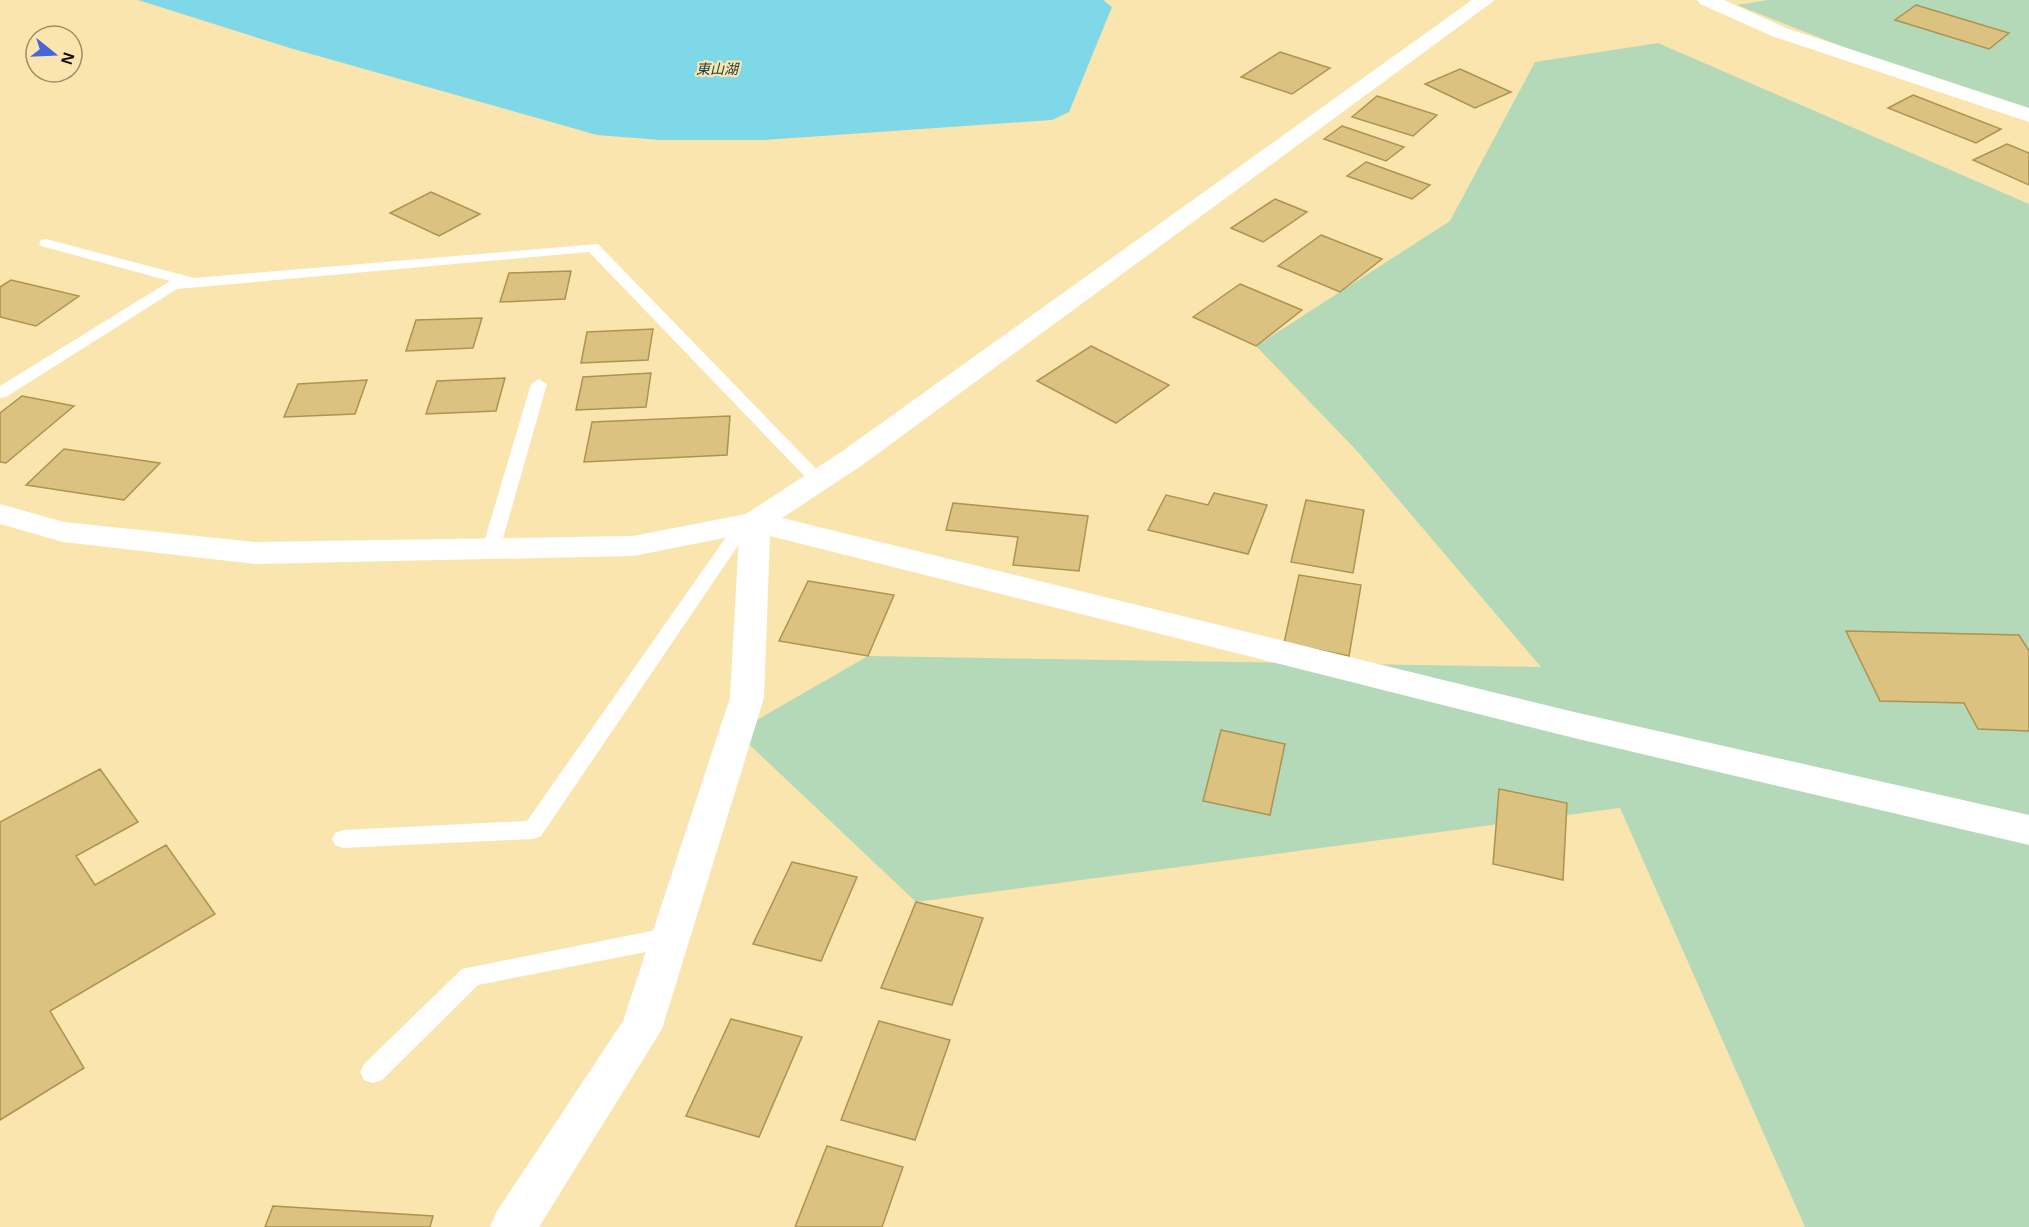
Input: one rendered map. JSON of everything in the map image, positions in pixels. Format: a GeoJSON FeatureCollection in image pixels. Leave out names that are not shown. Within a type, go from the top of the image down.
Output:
{"type":"FeatureCollection","features":[{"type":"Feature","properties":{"kind":"street"},"geometry":{"type":"LineString","coordinates":[[0,514],[63,532],[255,553],[633,546],[749,523],[851,459],[1485,0]]}},
{"type":"Feature","properties":{"kind":"street"},"geometry":{"type":"LineString","coordinates":[[1707,0],[1779,32],[2029,115]]}},
{"type":"Feature","properties":{"kind":"street"},"geometry":{"type":"LineString","coordinates":[[749,523],[1574,725],[2029,830]]}},
{"type":"Feature","properties":{"kind":"street"},"geometry":{"type":"LineString","coordinates":[[513,1227],[641,1029],[747,698],[749,523]]}},
{"type":"Feature","properties":{"kind":"lane"},"geometry":{"type":"LineString","coordinates":[[46,243],[195,283]]}},
{"type":"Feature","properties":{"kind":"lane"},"geometry":{"type":"LineString","coordinates":[[0,393],[174,285],[593,247],[818,480]]}},
{"type":"Feature","properties":{"kind":"lane"},"geometry":{"type":"LineString","coordinates":[[491,549],[538,384]]}},
{"type":"Feature","properties":{"kind":"lane"},"geometry":{"type":"LineString","coordinates":[[343,839],[533,830],[749,523]]}},
{"type":"Feature","properties":{"kind":"lane"},"geometry":{"type":"LineString","coordinates":[[373,1072],[471,976],[671,937]]}},
{"type":"Feature","properties":{"kind":"green space"},"geometry":{"type":"Polygon","coordinates":[[[1768,0],[2029,0],[2029,120],[1737,5],[1768,0]]]}},
{"type":"Feature","properties":{"kind":"green space"},"geometry":{"type":"Polygon","coordinates":[[[1658,43],[2029,204],[2029,1227],[1805,1227],[1620,808],[916,902],[736,732],[868,656],[1541,667],[1357,451],[1256,346],[1450,221],[1535,62],[1658,43]]]}},
{"type":"Feature","properties":{"kind":"water","name":"東山湖"},"geometry":{"type":"Polygon","coordinates":[[[138,0],[1103,0],[1112,7],[1069,112],[1052,120],[764,140],[660,140],[597,135],[290,48],[138,0]]]}},
{"type":"Feature","properties":{"kind":"building"},"geometry":{"type":"Polygon","coordinates":[[[1916,5],[2009,33],[1989,49],[1895,20],[1916,5]]]}},
{"type":"Feature","properties":{"kind":"building"},"geometry":{"type":"Polygon","coordinates":[[[1280,52],[1330,68],[1292,94],[1241,77],[1280,52]]]}},
{"type":"Feature","properties":{"kind":"building"},"geometry":{"type":"Polygon","coordinates":[[[1460,69],[1511,92],[1475,108],[1425,84],[1460,69]]]}},
{"type":"Feature","properties":{"kind":"building"},"geometry":{"type":"Polygon","coordinates":[[[1913,95],[2001,129],[1976,143],[1888,108],[1913,95]]]}},
{"type":"Feature","properties":{"kind":"building"},"geometry":{"type":"Polygon","coordinates":[[[1377,96],[1437,115],[1413,136],[1352,117],[1377,96]]]}},
{"type":"Feature","properties":{"kind":"building"},"geometry":{"type":"Polygon","coordinates":[[[1342,126],[1404,147],[1386,161],[1324,139],[1342,126]]]}},
{"type":"Feature","properties":{"kind":"building"},"geometry":{"type":"Polygon","coordinates":[[[2007,144],[2029,153],[2029,185],[1973,160],[2007,144]]]}},
{"type":"Feature","properties":{"kind":"building"},"geometry":{"type":"Polygon","coordinates":[[[1366,162],[1430,185],[1412,199],[1347,176],[1366,162]]]}},
{"type":"Feature","properties":{"kind":"building"},"geometry":{"type":"Polygon","coordinates":[[[431,192],[480,214],[439,236],[390,213],[431,192]]]}},
{"type":"Feature","properties":{"kind":"building"},"geometry":{"type":"Polygon","coordinates":[[[1275,199],[1307,212],[1263,242],[1231,228],[1275,199]]]}},
{"type":"Feature","properties":{"kind":"building"},"geometry":{"type":"Polygon","coordinates":[[[1321,235],[1382,259],[1340,292],[1278,266],[1321,235]]]}},
{"type":"Feature","properties":{"kind":"building"},"geometry":{"type":"Polygon","coordinates":[[[571,271],[565,299],[500,302],[509,273],[571,271]]]}},
{"type":"Feature","properties":{"kind":"building"},"geometry":{"type":"Polygon","coordinates":[[[11,280],[79,296],[36,326],[0,317],[0,287],[11,280]]]}},
{"type":"Feature","properties":{"kind":"building"},"geometry":{"type":"Polygon","coordinates":[[[1240,284],[1302,310],[1256,346],[1193,317],[1240,284]]]}},
{"type":"Feature","properties":{"kind":"building"},"geometry":{"type":"Polygon","coordinates":[[[482,318],[473,348],[406,351],[416,320],[482,318]]]}},
{"type":"Feature","properties":{"kind":"building"},"geometry":{"type":"Polygon","coordinates":[[[653,329],[648,360],[581,363],[587,332],[653,329]]]}},
{"type":"Feature","properties":{"kind":"building"},"geometry":{"type":"Polygon","coordinates":[[[1091,346],[1169,385],[1116,423],[1037,381],[1091,346]]]}},
{"type":"Feature","properties":{"kind":"building"},"geometry":{"type":"Polygon","coordinates":[[[651,373],[646,407],[576,410],[583,377],[651,373]]]}},
{"type":"Feature","properties":{"kind":"building"},"geometry":{"type":"Polygon","coordinates":[[[505,378],[496,411],[426,414],[437,381],[505,378]]]}},
{"type":"Feature","properties":{"kind":"building"},"geometry":{"type":"Polygon","coordinates":[[[367,380],[355,414],[284,417],[298,384],[367,380]]]}},
{"type":"Feature","properties":{"kind":"building"},"geometry":{"type":"Polygon","coordinates":[[[22,396],[74,406],[6,463],[0,462],[0,413],[22,396]]]}},
{"type":"Feature","properties":{"kind":"building"},"geometry":{"type":"Polygon","coordinates":[[[730,416],[727,455],[584,462],[592,422],[730,416]]]}},
{"type":"Feature","properties":{"kind":"building"},"geometry":{"type":"Polygon","coordinates":[[[64,449],[160,463],[124,500],[26,485],[64,449]]]}},
{"type":"Feature","properties":{"kind":"building"},"geometry":{"type":"Polygon","coordinates":[[[1214,493],[1267,505],[1248,554],[1148,530],[1166,495],[1208,505],[1214,493]]]}},
{"type":"Feature","properties":{"kind":"building"},"geometry":{"type":"Polygon","coordinates":[[[1306,500],[1364,510],[1353,573],[1291,562],[1306,500]]]}},
{"type":"Feature","properties":{"kind":"building"},"geometry":{"type":"Polygon","coordinates":[[[953,503],[1088,516],[1079,571],[1013,565],[1018,537],[946,530],[953,503]]]}},
{"type":"Feature","properties":{"kind":"building"},"geometry":{"type":"Polygon","coordinates":[[[1299,575],[1361,585],[1349,656],[1284,643],[1299,575]]]}},
{"type":"Feature","properties":{"kind":"building"},"geometry":{"type":"Polygon","coordinates":[[[808,581],[894,595],[868,656],[779,641],[808,581]]]}},
{"type":"Feature","properties":{"kind":"building"},"geometry":{"type":"Polygon","coordinates":[[[1846,631],[2019,635],[2029,651],[2029,731],[1978,729],[1964,703],[1880,701],[1846,631]]]}},
{"type":"Feature","properties":{"kind":"building"},"geometry":{"type":"Polygon","coordinates":[[[1221,730],[1285,744],[1270,815],[1203,801],[1221,730]]]}},
{"type":"Feature","properties":{"kind":"building"},"geometry":{"type":"Polygon","coordinates":[[[100,769],[138,822],[76,856],[95,885],[166,845],[215,914],[50,1011],[84,1068],[0,1120],[0,822],[100,769]]]}},
{"type":"Feature","properties":{"kind":"building"},"geometry":{"type":"Polygon","coordinates":[[[1499,789],[1567,803],[1563,880],[1493,864],[1499,789]]]}},
{"type":"Feature","properties":{"kind":"building"},"geometry":{"type":"Polygon","coordinates":[[[792,862],[857,877],[821,961],[753,944],[792,862]]]}},
{"type":"Feature","properties":{"kind":"building"},"geometry":{"type":"Polygon","coordinates":[[[916,902],[983,918],[952,1005],[881,988],[916,902]]]}},
{"type":"Feature","properties":{"kind":"building"},"geometry":{"type":"Polygon","coordinates":[[[731,1019],[802,1037],[759,1137],[686,1116],[731,1019]]]}},
{"type":"Feature","properties":{"kind":"building"},"geometry":{"type":"Polygon","coordinates":[[[879,1021],[950,1040],[915,1140],[841,1120],[879,1021]]]}},
{"type":"Feature","properties":{"kind":"building"},"geometry":{"type":"Polygon","coordinates":[[[827,1146],[903,1167],[882,1227],[795,1227],[827,1146]]]}},
{"type":"Feature","properties":{"kind":"building"},"geometry":{"type":"Polygon","coordinates":[[[273,1206],[433,1216],[430,1227],[265,1227],[273,1206]]]}}]}
